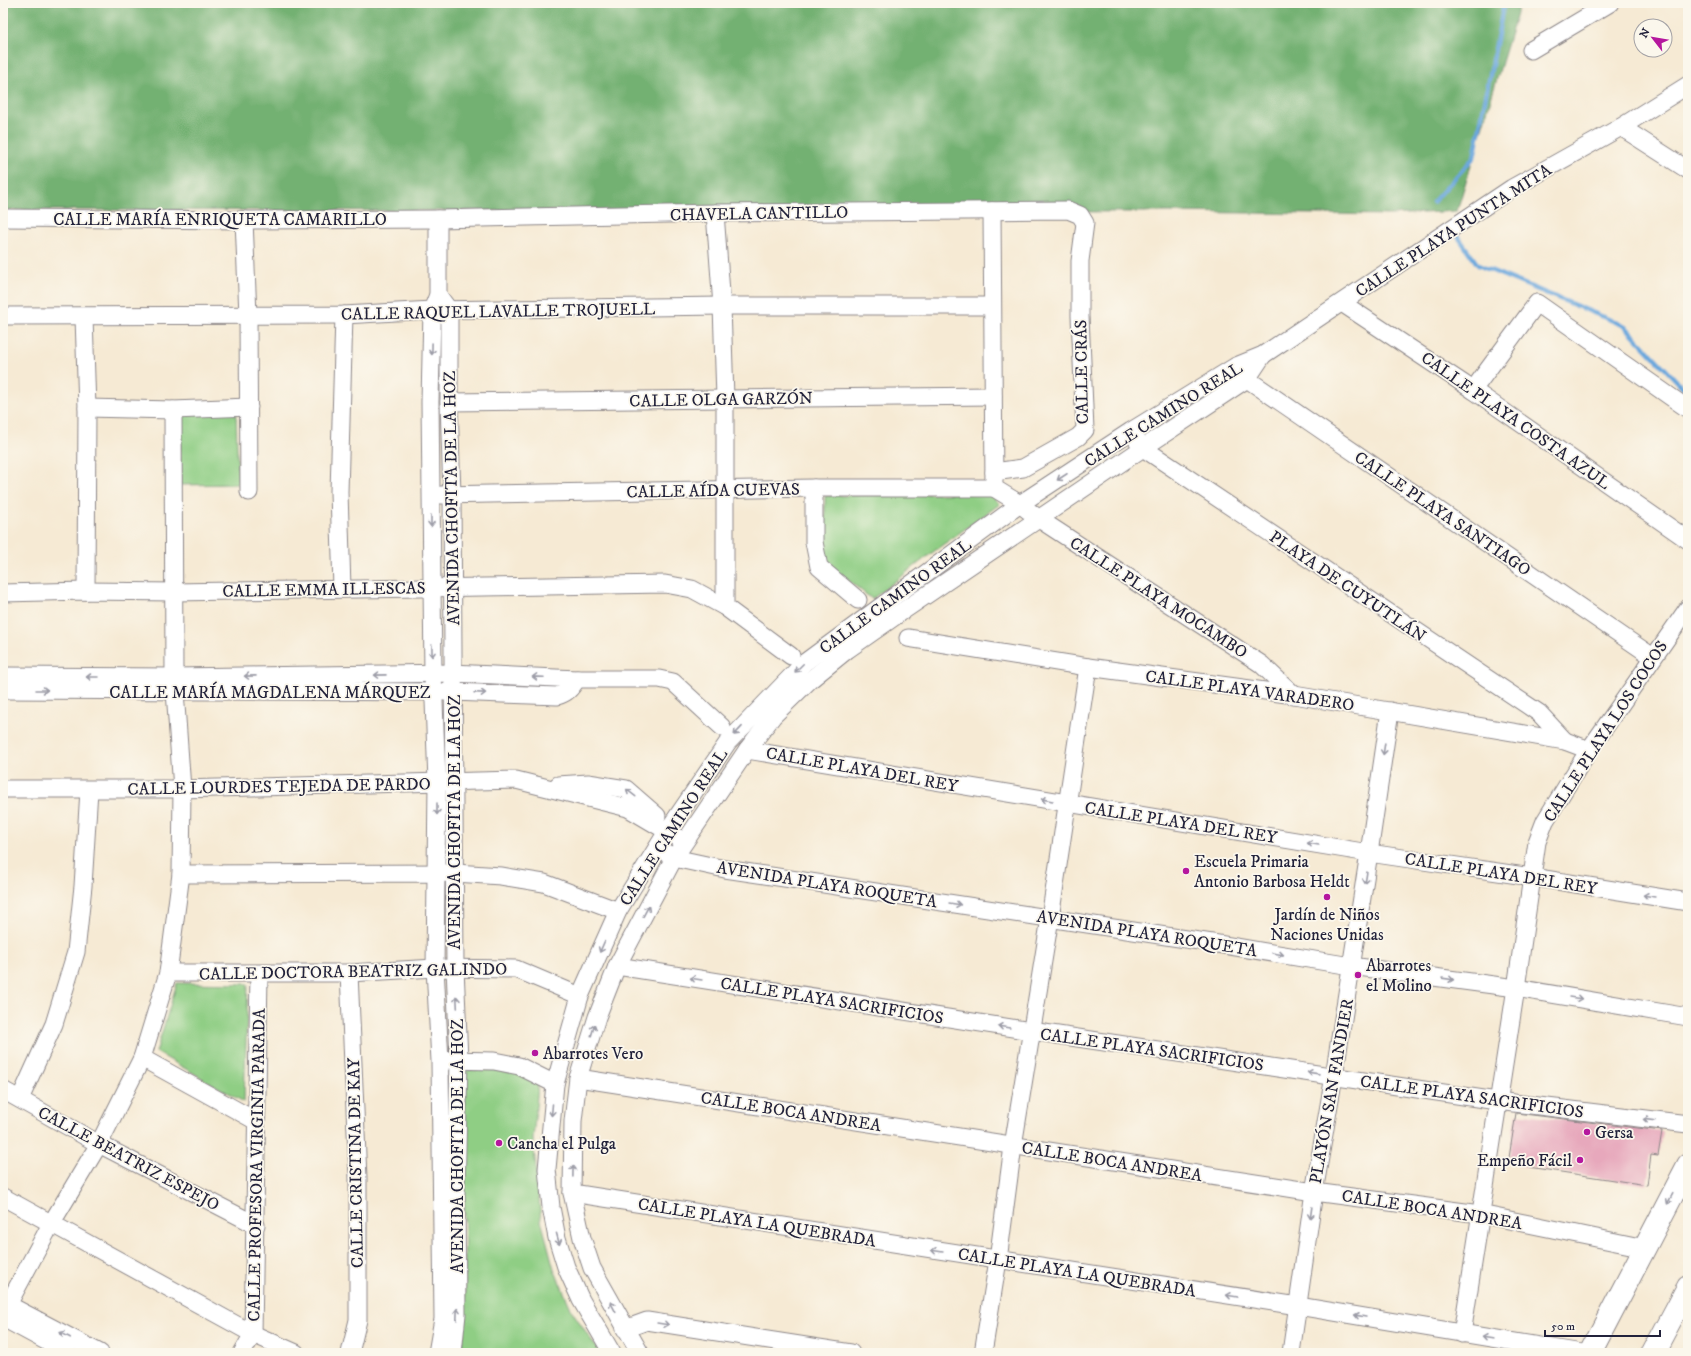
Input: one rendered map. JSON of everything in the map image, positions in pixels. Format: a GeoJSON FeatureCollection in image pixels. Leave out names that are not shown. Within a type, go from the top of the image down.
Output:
{"type":"FeatureCollection","features":[{"type":"Feature","properties":{"kind":"main road"},"geometry":{"type":"LineString","coordinates":[[1590,1353],[1688,1165]]}},
{"type":"Feature","properties":{"kind":"main road"},"geometry":{"type":"LineString","coordinates":[[1653,1353],[1688,1287]]}},
{"type":"Feature","properties":{"kind":"street"},"geometry":{"type":"LineString","coordinates":[[1531,50],[1610,3]]}},
{"type":"Feature","properties":{"kind":"street","name":"CALLE PLAYA PUNTA MITA"},"geometry":{"type":"LineString","coordinates":[[1263,355],[1512,188],[1621,127],[1688,85]]}},
{"type":"Feature","properties":{"kind":"street"},"geometry":{"type":"LineString","coordinates":[[1621,127],[1688,170]]}},
{"type":"Feature","properties":{"kind":"street","name":"CHAVELA CANTILLO"},"geometry":{"type":"LineString","coordinates":[[438,219],[715,213],[1068,210],[1080,215]]}},
{"type":"Feature","properties":{"kind":"street"},"geometry":{"type":"LineString","coordinates":[[992,211],[994,480]]}},
{"type":"Feature","properties":{"kind":"street"},"geometry":{"type":"LineString","coordinates":[[715,213],[722,306],[725,398],[725,607]]}},
{"type":"Feature","properties":{"kind":"street","name":"CALLE CRÁS"},"geometry":{"type":"LineString","coordinates":[[994,480],[1023,468],[1078,437],[1085,430],[1080,316],[1080,261],[1085,223],[1080,215]]}},
{"type":"Feature","properties":{"kind":"street","name":"CALLE MARÍA ENRIQUETA CAMARILLO"},"geometry":{"type":"LineString","coordinates":[[3,218],[244,220],[438,219]]}},
{"type":"Feature","properties":{"kind":"street","name":"AVENIDA CHOFITA DE LA HOZ"},"geometry":{"type":"LineString","coordinates":[[437,1353],[443,1319],[449,1194],[459,1060],[455,968],[452,495],[449,402],[440,305],[438,219]]}},
{"type":"Feature","properties":{"kind":"street"},"geometry":{"type":"LineString","coordinates":[[244,220],[248,315],[249,492]]}},
{"type":"Feature","properties":{"kind":"street","name":"CALLE PLAYA COSTA AZUL"},"geometry":{"type":"LineString","coordinates":[[1342,303],[1474,390],[1688,540]]}},
{"type":"Feature","properties":{"kind":"street"},"geometry":{"type":"LineString","coordinates":[[1474,390],[1537,303],[1688,409]]}},
{"type":"Feature","properties":{"kind":"street","name":"CALLE RAQUEL LAVALLE TROJUELL"},"geometry":{"type":"LineString","coordinates":[[3,316],[84,317],[344,315],[440,305],[992,306]]}},
{"type":"Feature","properties":{"kind":"street","name":"AVENIDA CHOFITA DE LA HOZ"},"geometry":{"type":"LineString","coordinates":[[440,305],[431,496],[433,674],[437,782],[435,968],[457,1314],[454,1353]]}},
{"type":"Feature","properties":{"kind":"street"},"geometry":{"type":"LineString","coordinates":[[342,588],[339,492],[344,315]]}},
{"type":"Feature","properties":{"kind":"street"},"geometry":{"type":"LineString","coordinates":[[84,317],[87,408],[86,591]]}},
{"type":"Feature","properties":{"kind":"street","name":"CALLE CAMINO REAL"},"geometry":{"type":"LineString","coordinates":[[612,1353],[581,1300],[566,1267],[557,1238],[551,1207],[547,1169],[555,1084],[580,996],[618,911],[668,830],[728,742],[804,663],[1020,504],[1236,366],[1263,355]]}},
{"type":"Feature","properties":{"kind":"street","name":"CALLE CAMINO REAL"},"geometry":{"type":"LineString","coordinates":[[640,1353],[592,1268],[582,1238],[572,1193],[573,1121],[578,1078],[597,1017],[617,966],[674,858],[747,750],[773,716],[816,675],[866,637],[1247,379],[1263,355]]}},
{"type":"Feature","properties":{"kind":"street","name":"CALLE PLAYA SANTIAGO"},"geometry":{"type":"LineString","coordinates":[[1236,366],[1247,379],[1653,657]]}},
{"type":"Feature","properties":{"kind":"street","name":"CALLE OLGA GARZÓN"},"geometry":{"type":"LineString","coordinates":[[449,402],[993,396]]}},
{"type":"Feature","properties":{"kind":"street"},"geometry":{"type":"LineString","coordinates":[[87,408],[173,410],[249,407]]}},
{"type":"Feature","properties":{"kind":"street"},"geometry":{"type":"LineString","coordinates":[[4,1309],[51,1224],[99,1144],[142,1058],[168,973],[181,874],[182,789],[175,684],[173,410]]}},
{"type":"Feature","properties":{"kind":"street","name":"PLAYA DE CUYUTLÁN"},"geometry":{"type":"LineString","coordinates":[[1131,432],[1143,448],[1539,713],[1565,741]]}},
{"type":"Feature","properties":{"kind":"street","name":"CALLE AÍDA CUEVAS"},"geometry":{"type":"LineString","coordinates":[[431,496],[814,488],[994,480]]}},
{"type":"Feature","properties":{"kind":"street","name":"CALLE PLAYA MOCAMBO"},"geometry":{"type":"LineString","coordinates":[[994,480],[1039,519],[1261,664],[1294,695]]}},
{"type":"Feature","properties":{"kind":"street"},"geometry":{"type":"LineString","coordinates":[[814,488],[814,542],[818,567],[858,600]]}},
{"type":"Feature","properties":{"kind":"street","name":"CALLE EMMA ILLESCAS"},"geometry":{"type":"LineString","coordinates":[[3,593],[86,591],[175,592],[453,586],[665,584],[692,589],[725,607],[792,656]]}},
{"type":"Feature","properties":{"kind":"street","name":"CALLE PLAYA LOS COCOS"},"geometry":{"type":"LineString","coordinates":[[1462,1334],[1497,1101],[1516,988],[1537,842],[1545,821],[1589,750],[1688,608]]}},
{"type":"Feature","properties":{"kind":"street","name":"CALLE PLAYA VARADERO"},"geometry":{"type":"LineString","coordinates":[[908,638],[1088,667],[1294,695],[1565,741],[1589,750]]}},
{"type":"Feature","properties":{"kind":"street"},"geometry":{"type":"LineString","coordinates":[[983,1353],[998,1260],[1013,1146],[1050,918],[1088,667]]}},
{"type":"Feature","properties":{"kind":"street","name":"CALLE MARÍA MAGDALENA MÁRQUEZ"},"geometry":{"type":"LineString","coordinates":[[3,690],[452,673],[577,678],[659,679],[673,682],[722,727]]}},
{"type":"Feature","properties":{"kind":"street","name":"CALLE MARÍA MAGDALENA MÁRQUEZ"},"geometry":{"type":"LineString","coordinates":[[3,676],[175,684],[557,696],[565,694],[571,689],[577,678]]}},
{"type":"Feature","properties":{"kind":"street","name":"PLAYÓN SAN FANDIER"},"geometry":{"type":"LineString","coordinates":[[1291,1353],[1314,1192],[1370,853],[1390,711]]}},
{"type":"Feature","properties":{"kind":"street","name":"CALLE PLAYA DEL REY"},"geometry":{"type":"LineString","coordinates":[[747,750],[1370,853],[1688,902]]}},
{"type":"Feature","properties":{"kind":"street","name":"CALLE LOURDES TEJEDA DE PARDO"},"geometry":{"type":"LineString","coordinates":[[3,789],[182,789],[437,782],[454,780],[516,780],[628,808],[668,830],[685,843]]}},
{"type":"Feature","properties":{"kind":"street"},"geometry":{"type":"LineString","coordinates":[[20,1099],[54,1024],[76,952],[83,886],[89,790]]}},
{"type":"Feature","properties":{"kind":"street","name":"AVENIDA PLAYA ROQUETA"},"geometry":{"type":"LineString","coordinates":[[658,847],[674,858],[725,869],[1050,918],[1352,966],[1516,988],[1688,1016]]}},
{"type":"Feature","properties":{"kind":"street"},"geometry":{"type":"LineString","coordinates":[[181,874],[455,873],[501,876],[544,883],[618,911]]}},
{"type":"Feature","properties":{"kind":"street","name":"CALLE PLAYA SACRIFICIOS"},"geometry":{"type":"LineString","coordinates":[[617,966],[1031,1031],[1497,1101],[1688,1124]]}},
{"type":"Feature","properties":{"kind":"street","name":"CALLE DOCTORA BEATRIZ GALINDO"},"geometry":{"type":"LineString","coordinates":[[168,973],[349,973],[435,968],[516,969],[580,996]]}},
{"type":"Feature","properties":{"kind":"street","name":"CALLE CRISTINA DE KAY"},"geometry":{"type":"LineString","coordinates":[[349,973],[358,1178],[358,1320],[350,1353]]}},
{"type":"Feature","properties":{"kind":"street","name":"CALLE PROFESORA VIRGINIA PARADA"},"geometry":{"type":"LineString","coordinates":[[242,1353],[253,1334],[259,974]]}},
{"type":"Feature","properties":{"kind":"street"},"geometry":{"type":"LineString","coordinates":[[142,1058],[256,1121]]}},
{"type":"Feature","properties":{"kind":"street"},"geometry":{"type":"LineString","coordinates":[[440,1061],[494,1061],[519,1066],[555,1084]]}},
{"type":"Feature","properties":{"kind":"street","name":"CALLE BOCA ANDREA"},"geometry":{"type":"LineString","coordinates":[[578,1078],[1314,1192],[1480,1214],[1645,1248]]}},
{"type":"Feature","properties":{"kind":"street","name":"CALLE BEATRIZ ESPEJO"},"geometry":{"type":"LineString","coordinates":[[3,1090],[99,1144],[256,1225]]}},
{"type":"Feature","properties":{"kind":"street","name":"CALLE PLAYA LA QUEBRADA"},"geometry":{"type":"LineString","coordinates":[[572,1193],[1298,1306],[1582,1353]]}},
{"type":"Feature","properties":{"kind":"street"},"geometry":{"type":"LineString","coordinates":[[3,1198],[253,1334],[296,1353]]}},
{"type":"Feature","properties":{"kind":"street"},"geometry":{"type":"LineString","coordinates":[[4,1309],[68,1353]]}},
{"type":"Feature","properties":{"kind":"street"},"geometry":{"type":"LineString","coordinates":[[4,1309],[100,1353]]}},
{"type":"Feature","properties":{"kind":"street"},"geometry":{"type":"LineString","coordinates":[[626,1329],[647,1321],[851,1353]]}},
{"type":"Feature","properties":{"kind":"green space"},"geometry":{"type":"Polygon","coordinates":[[[3,3],[1520,3],[1457,211],[1391,215],[1169,212],[3,210],[3,3]]]}},
{"type":"Feature","properties":{"kind":"green space"},"geometry":{"type":"Polygon","coordinates":[[[236,410],[238,484],[180,485],[180,412],[236,410]]]}},
{"type":"Feature","properties":{"kind":"green space"},"geometry":{"type":"Polygon","coordinates":[[[988,493],[1000,504],[941,546],[872,599],[825,562],[825,496],[988,493]]]}},
{"type":"Feature","properties":{"kind":"green space"},"geometry":{"type":"Polygon","coordinates":[[[177,983],[248,984],[244,1102],[156,1052],[177,983]]]}},
{"type":"Feature","properties":{"kind":"green space"},"geometry":{"type":"Polygon","coordinates":[[[464,1070],[504,1070],[539,1075],[533,1139],[541,1220],[554,1269],[572,1311],[600,1353],[460,1353],[465,1327],[464,1070]]]}},
{"type":"Feature","properties":{"kind":"building"},"geometry":{"type":"Polygon","coordinates":[[[1516,1113],[1662,1131],[1658,1156],[1651,1155],[1647,1185],[1508,1164],[1516,1113]]]}},
{"type":"Feature","properties":{"kind":"waterway"},"geometry":{"type":"LineString","coordinates":[[1433,202],[1474,157],[1504,3]]}},
{"type":"Feature","properties":{"kind":"waterway"},"geometry":{"type":"LineString","coordinates":[[1454,231],[1478,265],[1625,326],[1688,393]]}},
{"type":"Feature","properties":{"kind":"place","name":"Escuela Primaria Antonio Barbosa Heldt"},"geometry":{"type":"Point","coordinates":[1186,871]}},
{"type":"Feature","properties":{"kind":"place","name":"Jardín de Niños Naciones Unidas"},"geometry":{"type":"Point","coordinates":[1327,897]}},
{"type":"Feature","properties":{"kind":"place","name":"Abarrotes el Molino"},"geometry":{"type":"Point","coordinates":[1358,975]}},
{"type":"Feature","properties":{"kind":"place","name":"Abarrotes Vero"},"geometry":{"type":"Point","coordinates":[535,1053]}},
{"type":"Feature","properties":{"kind":"place","name":"Gersa"},"geometry":{"type":"Point","coordinates":[1587,1132]}},
{"type":"Feature","properties":{"kind":"place","name":"Cancha el Pulga"},"geometry":{"type":"Point","coordinates":[499,1143]}},
{"type":"Feature","properties":{"kind":"place","name":"Empeño Fácil"},"geometry":{"type":"Point","coordinates":[1580,1160]}}]}
